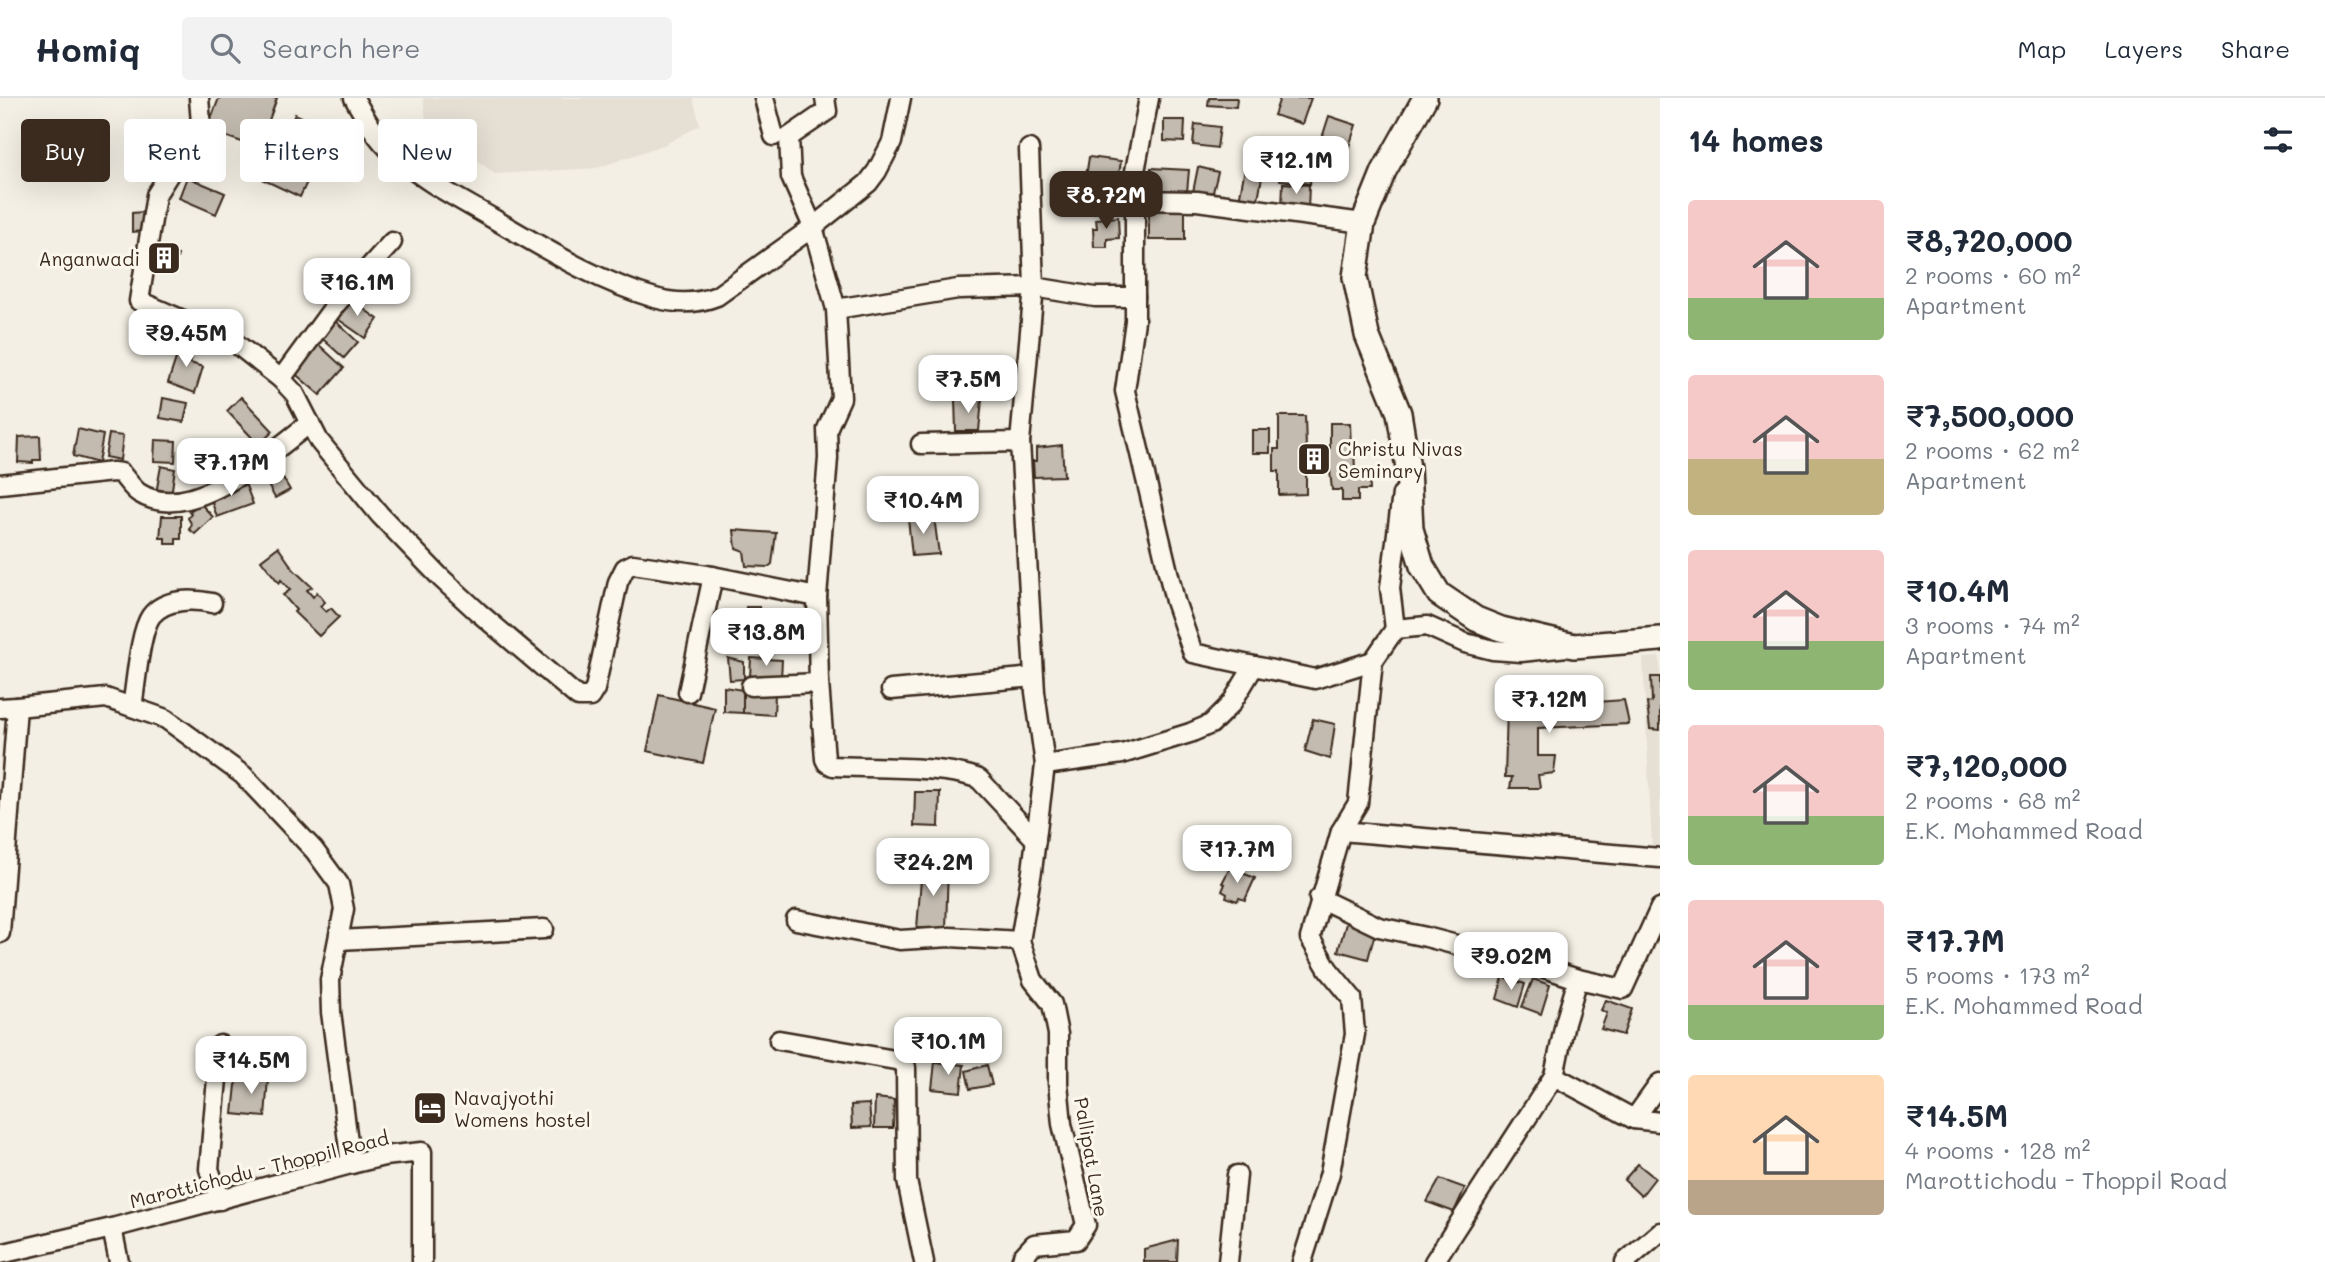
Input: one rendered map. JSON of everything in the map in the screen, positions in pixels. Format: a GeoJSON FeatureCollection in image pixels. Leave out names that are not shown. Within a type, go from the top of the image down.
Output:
{"type":"FeatureCollection","features":[{"type":"Feature","properties":{"kind":"main road"},"geometry":{"type":"LineString","coordinates":[[1425,98],[1384,171],[1363,223],[1356,263],[1357,292],[1367,335],[1399,413],[1407,460],[1408,509],[1415,548],[1429,581],[1439,594],[1476,620],[1501,629],[1574,646],[1660,639]]}},
{"type":"Feature","properties":{"kind":"street"},"geometry":{"type":"LineString","coordinates":[[199,98],[201,123],[156,195],[139,301],[234,342],[281,379],[295,394],[319,441],[380,515],[420,558],[514,645],[578,697],[590,697],[595,689],[618,582],[625,568],[633,564],[713,576],[817,597]]}},
{"type":"Feature","properties":{"kind":"street"},"geometry":{"type":"LineString","coordinates":[[354,98],[369,123],[392,152],[419,176],[576,267],[656,298],[682,303],[704,301],[717,296],[813,227],[868,183],[892,142],[901,98]]}},
{"type":"Feature","properties":{"kind":"street"},"geometry":{"type":"LineString","coordinates":[[764,98],[774,136]]}},
{"type":"Feature","properties":{"kind":"street"},"geometry":{"type":"LineString","coordinates":[[825,98],[827,111],[789,137],[791,177],[813,227],[836,309],[841,398],[827,429],[828,458],[817,597],[819,683],[825,759],[833,766],[945,771],[970,775],[979,779],[1036,839]]}},
{"type":"Feature","properties":{"kind":"street"},"geometry":{"type":"LineString","coordinates":[[1149,98],[1135,171],[1135,321],[1125,391],[1175,601],[1193,653],[1315,679],[1373,661]]}},
{"type":"Feature","properties":{"kind":"street"},"geometry":{"type":"LineString","coordinates":[[796,920],[900,940],[950,937],[1020,941],[1045,765],[1034,677],[1020,442],[1034,287],[1029,149]]}},
{"type":"Feature","properties":{"kind":"street"},"geometry":{"type":"LineString","coordinates":[[1135,200],[1197,201],[1363,223]]}},
{"type":"Feature","properties":{"kind":"street"},"geometry":{"type":"LineString","coordinates":[[281,379],[336,304],[393,242]]}},
{"type":"Feature","properties":{"kind":"street"},"geometry":{"type":"LineString","coordinates":[[836,309],[958,289],[1034,287],[1095,297],[1135,297]]}},
{"type":"Feature","properties":{"kind":"street"},"geometry":{"type":"LineString","coordinates":[[0,484],[113,472],[121,473],[137,492],[156,500],[186,501],[205,494],[252,467],[310,423]]}},
{"type":"Feature","properties":{"kind":"street"},"geometry":{"type":"LineString","coordinates":[[921,444],[1020,442]]}},
{"type":"Feature","properties":{"kind":"street"},"geometry":{"type":"LineString","coordinates":[[1301,1262],[1330,1173],[1355,1034],[1352,998],[1328,969],[1310,938],[1341,831],[1357,803],[1373,661],[1395,629],[1390,588],[1407,460]]}},
{"type":"Feature","properties":{"kind":"street"},"geometry":{"type":"LineString","coordinates":[[688,692],[713,576]]}},
{"type":"Feature","properties":{"kind":"street"},"geometry":{"type":"LineString","coordinates":[[132,707],[142,643],[151,616],[170,603],[192,599],[212,603]]}},
{"type":"Feature","properties":{"kind":"street"},"geometry":{"type":"LineString","coordinates":[[1395,629],[1427,626],[1465,643],[1493,650],[1521,652],[1574,646]]}},
{"type":"Feature","properties":{"kind":"street"},"geometry":{"type":"LineString","coordinates":[[1045,765],[1122,754],[1211,724],[1231,704],[1254,666]]}},
{"type":"Feature","properties":{"kind":"street"},"geometry":{"type":"LineString","coordinates":[[891,690],[1034,677]]}},
{"type":"Feature","properties":{"kind":"street"},"geometry":{"type":"LineString","coordinates":[[751,686],[819,683]]}},
{"type":"Feature","properties":{"kind":"street"},"geometry":{"type":"LineString","coordinates":[[0,933],[8,708],[106,698],[166,719],[243,775],[314,850],[339,884],[344,909],[330,980],[331,1012],[351,1164]]}},
{"type":"Feature","properties":{"kind":"street"},"geometry":{"type":"LineString","coordinates":[[1341,831],[1660,858]]}},
{"type":"Feature","properties":{"kind":"street"},"geometry":{"type":"LineString","coordinates":[[1320,898],[1379,927],[1440,940],[1623,989],[1660,908]]}},
{"type":"Feature","properties":{"kind":"street"},"geometry":{"type":"LineString","coordinates":[[340,940],[544,929]]}},
{"type":"Feature","properties":{"kind":"street","name":"Pallipat Lane"},"geometry":{"type":"LineString","coordinates":[[1020,941],[1033,980],[1052,1004],[1058,1034],[1058,1083],[1062,1124],[1086,1225],[1076,1240],[1034,1244],[1021,1262]]}},
{"type":"Feature","properties":{"kind":"street"},"geometry":{"type":"LineString","coordinates":[[1434,1262],[1554,1076],[1578,979]]}},
{"type":"Feature","properties":{"kind":"street"},"geometry":{"type":"LineString","coordinates":[[779,1040],[901,1061],[906,1067],[906,1181],[924,1262]]}},
{"type":"Feature","properties":{"kind":"street"},"geometry":{"type":"LineString","coordinates":[[220,1045],[209,1169],[220,1200]]}},
{"type":"Feature","properties":{"kind":"street"},"geometry":{"type":"LineString","coordinates":[[1554,1076],[1634,1119],[1660,1122]]}},
{"type":"Feature","properties":{"kind":"street"},"geometry":{"type":"LineString","coordinates":[[1634,1119],[1660,1083]]}},
{"type":"Feature","properties":{"kind":"street","name":"Marottichodu - Thoppil Road"},"geometry":{"type":"LineString","coordinates":[[0,1254],[112,1228],[384,1156],[422,1152],[422,1262]]}},
{"type":"Feature","properties":{"kind":"street"},"geometry":{"type":"LineString","coordinates":[[1228,1262],[1237,1175]]}},
{"type":"Feature","properties":{"kind":"street"},"geometry":{"type":"LineString","coordinates":[[112,1228],[119,1262]]}},
{"type":"Feature","properties":{"kind":"street"},"geometry":{"type":"LineString","coordinates":[[1625,1262],[1660,1233]]}},
{"type":"Feature","properties":{"kind":"shaded area"},"geometry":{"type":"Polygon","coordinates":[[[423,98],[693,98],[700,125],[666,144],[597,168],[495,174],[477,160],[477,119],[426,119],[423,98]]]}},
{"type":"Feature","properties":{"kind":"shaded area"},"geometry":{"type":"Polygon","coordinates":[[[1660,657],[1660,847],[1652,847],[1643,658],[1660,657]]]}},
{"type":"Feature","properties":{"kind":"building"},"geometry":{"type":"Polygon","coordinates":[[[219,98],[277,98],[269,119],[240,119],[240,141],[226,137],[226,119],[211,119],[219,98]]]}},
{"type":"Feature","properties":{"kind":"building"},"geometry":{"type":"Polygon","coordinates":[[[1209,98],[1237,98],[1236,107],[1208,105],[1209,98]]]}},
{"type":"Feature","properties":{"kind":"building"},"geometry":{"type":"Polygon","coordinates":[[[1280,98],[1311,98],[1302,124],[1274,115],[1280,98]]]}},
{"type":"Feature","properties":{"kind":"building"},"geometry":{"type":"Polygon","coordinates":[[[295,114],[306,119],[293,119],[295,114]]]}},
{"type":"Feature","properties":{"kind":"building"},"geometry":{"type":"Polygon","coordinates":[[[1329,116],[1356,125],[1348,150],[1321,141],[1329,116]]]}},
{"type":"Feature","properties":{"kind":"building"},"geometry":{"type":"Polygon","coordinates":[[[1164,120],[1185,120],[1184,142],[1164,141],[1164,120]]]}},
{"type":"Feature","properties":{"kind":"building"},"geometry":{"type":"Polygon","coordinates":[[[1195,124],[1220,127],[1217,148],[1193,145],[1195,124]]]}},
{"type":"Feature","properties":{"kind":"building"},"geometry":{"type":"Polygon","coordinates":[[[1283,151],[1313,154],[1310,184],[1280,180],[1283,151]]]}},
{"type":"Feature","properties":{"kind":"building"},"geometry":{"type":"Polygon","coordinates":[[[1089,157],[1121,161],[1117,188],[1085,183],[1089,157]]]}},
{"type":"Feature","properties":{"kind":"building"},"geometry":{"type":"Polygon","coordinates":[[[1198,167],[1218,172],[1212,196],[1193,192],[1198,167]]]}},
{"type":"Feature","properties":{"kind":"building"},"geometry":{"type":"Polygon","coordinates":[[[1151,168],[1189,170],[1187,192],[1150,190],[1151,168]]]}},
{"type":"Feature","properties":{"kind":"building"},"geometry":{"type":"Polygon","coordinates":[[[1245,168],[1263,172],[1257,204],[1239,201],[1245,168]]]}},
{"type":"Feature","properties":{"kind":"building"},"geometry":{"type":"Polygon","coordinates":[[[185,182],[199,182],[225,193],[216,214],[179,198],[185,182]]]}},
{"type":"Feature","properties":{"kind":"building"},"geometry":{"type":"Polygon","coordinates":[[[268,182],[307,182],[300,197],[268,182]]]}},
{"type":"Feature","properties":{"kind":"building"},"geometry":{"type":"Polygon","coordinates":[[[1283,183],[1309,185],[1308,210],[1282,208],[1283,183]]]}},
{"type":"Feature","properties":{"kind":"building"},"geometry":{"type":"Polygon","coordinates":[[[1149,207],[1185,207],[1185,240],[1149,240],[1149,207]]]}},
{"type":"Feature","properties":{"kind":"building","name":"Anganwadi"},"geometry":{"type":"Polygon","coordinates":[[[143,212],[144,231],[132,232],[132,213],[143,212]]]}},
{"type":"Feature","properties":{"kind":"building"},"geometry":{"type":"Polygon","coordinates":[[[1118,217],[1119,238],[1107,239],[1107,247],[1094,247],[1093,228],[1097,228],[1096,219],[1118,217]]]}},
{"type":"Feature","properties":{"kind":"building","name":"Anganwadi"},"geometry":{"type":"Polygon","coordinates":[[[153,247],[178,255],[174,269],[149,261],[153,247]]]}},
{"type":"Feature","properties":{"kind":"building"},"geometry":{"type":"Polygon","coordinates":[[[348,298],[378,319],[365,338],[335,317],[348,298]]]}},
{"type":"Feature","properties":{"kind":"building"},"geometry":{"type":"Polygon","coordinates":[[[331,317],[358,342],[344,358],[317,334],[331,317]]]}},
{"type":"Feature","properties":{"kind":"building"},"geometry":{"type":"Polygon","coordinates":[[[182,340],[196,345],[190,363],[203,367],[195,393],[168,383],[182,340]]]}},
{"type":"Feature","properties":{"kind":"building"},"geometry":{"type":"Polygon","coordinates":[[[317,343],[344,368],[320,395],[292,371],[317,343]]]}},
{"type":"Feature","properties":{"kind":"building"},"geometry":{"type":"Polygon","coordinates":[[[241,397],[273,431],[259,445],[227,411],[241,397]]]}},
{"type":"Feature","properties":{"kind":"building"},"geometry":{"type":"Polygon","coordinates":[[[163,398],[188,403],[184,422],[160,418],[163,398]]]}},
{"type":"Feature","properties":{"kind":"building"},"geometry":{"type":"Polygon","coordinates":[[[955,399],[982,399],[979,431],[956,431],[955,399]]]}},
{"type":"Feature","properties":{"kind":"building","name":"Christu Nivas Seminary"},"geometry":{"type":"Polygon","coordinates":[[[1279,416],[1305,416],[1306,448],[1330,448],[1330,423],[1350,423],[1355,470],[1351,470],[1351,473],[1369,472],[1370,490],[1358,490],[1358,501],[1342,501],[1342,490],[1332,490],[1330,471],[1306,471],[1306,494],[1279,495],[1279,471],[1274,471],[1274,449],[1279,449],[1279,416]]]}},
{"type":"Feature","properties":{"kind":"building"},"geometry":{"type":"Polygon","coordinates":[[[78,429],[103,435],[98,463],[73,456],[78,429]]]}},
{"type":"Feature","properties":{"kind":"building"},"geometry":{"type":"Polygon","coordinates":[[[1252,430],[1270,430],[1270,453],[1252,453],[1252,430]]]}},
{"type":"Feature","properties":{"kind":"building"},"geometry":{"type":"Polygon","coordinates":[[[109,434],[123,436],[120,460],[105,457],[109,434]]]}},
{"type":"Feature","properties":{"kind":"building"},"geometry":{"type":"Polygon","coordinates":[[[40,436],[41,460],[33,460],[33,463],[18,462],[19,437],[40,436]]]}},
{"type":"Feature","properties":{"kind":"building"},"geometry":{"type":"Polygon","coordinates":[[[155,440],[176,441],[175,462],[154,461],[155,440]]]}},
{"type":"Feature","properties":{"kind":"building"},"geometry":{"type":"Polygon","coordinates":[[[1062,445],[1064,476],[1034,477],[1036,448],[1062,445]]]}},
{"type":"Feature","properties":{"kind":"building"},"geometry":{"type":"Polygon","coordinates":[[[208,451],[213,474],[196,479],[190,455],[208,451]]]}},
{"type":"Feature","properties":{"kind":"building"},"geometry":{"type":"Polygon","coordinates":[[[273,461],[290,490],[275,498],[259,469],[273,461]]]}},
{"type":"Feature","properties":{"kind":"building"},"geometry":{"type":"Polygon","coordinates":[[[161,466],[175,469],[171,496],[156,493],[161,466]]]}},
{"type":"Feature","properties":{"kind":"building"},"geometry":{"type":"Polygon","coordinates":[[[243,478],[253,504],[217,517],[209,494],[243,478]]]}},
{"type":"Feature","properties":{"kind":"building"},"geometry":{"type":"Polygon","coordinates":[[[200,503],[213,517],[195,534],[189,529],[192,525],[188,518],[191,514],[189,512],[200,503]]]}},
{"type":"Feature","properties":{"kind":"building"},"geometry":{"type":"Polygon","coordinates":[[[162,516],[181,516],[181,539],[176,539],[176,544],[165,544],[165,538],[160,538],[162,516]]]}},
{"type":"Feature","properties":{"kind":"building"},"geometry":{"type":"Polygon","coordinates":[[[934,517],[939,554],[912,556],[908,518],[934,517]]]}},
{"type":"Feature","properties":{"kind":"building"},"geometry":{"type":"Polygon","coordinates":[[[734,530],[776,533],[772,564],[768,567],[746,566],[744,551],[736,548],[734,530]]]}},
{"type":"Feature","properties":{"kind":"building"},"geometry":{"type":"Polygon","coordinates":[[[278,547],[294,570],[312,587],[307,590],[313,597],[317,592],[325,602],[320,606],[326,612],[331,608],[339,617],[319,636],[294,612],[296,610],[283,595],[290,590],[281,580],[279,583],[261,560],[278,547]]]}},
{"type":"Feature","properties":{"kind":"building"},"geometry":{"type":"Polygon","coordinates":[[[746,607],[759,607],[759,617],[767,616],[766,637],[747,636],[746,607]]]}},
{"type":"Feature","properties":{"kind":"building"},"geometry":{"type":"Polygon","coordinates":[[[728,658],[744,662],[744,679],[730,680],[728,658]]]}},
{"type":"Feature","properties":{"kind":"building"},"geometry":{"type":"Polygon","coordinates":[[[751,658],[782,660],[781,679],[750,677],[751,658]]]}},
{"type":"Feature","properties":{"kind":"building"},"geometry":{"type":"Polygon","coordinates":[[[1651,677],[1660,677],[1660,730],[1650,729],[1647,703],[1652,702],[1651,677]]]}},
{"type":"Feature","properties":{"kind":"building"},"geometry":{"type":"Polygon","coordinates":[[[724,687],[743,690],[743,713],[724,712],[724,687]]]}},
{"type":"Feature","properties":{"kind":"building"},"geometry":{"type":"Polygon","coordinates":[[[743,690],[775,693],[774,715],[743,713],[743,690]]]}},
{"type":"Feature","properties":{"kind":"building"},"geometry":{"type":"Polygon","coordinates":[[[659,695],[715,708],[703,763],[647,751],[659,695]]]}},
{"type":"Feature","properties":{"kind":"building"},"geometry":{"type":"Polygon","coordinates":[[[1624,700],[1629,724],[1538,728],[1538,756],[1556,756],[1554,773],[1538,775],[1540,788],[1510,788],[1512,777],[1505,777],[1507,708],[1624,700]]]}},
{"type":"Feature","properties":{"kind":"building"},"geometry":{"type":"Polygon","coordinates":[[[1313,719],[1335,724],[1330,759],[1305,751],[1313,719]]]}},
{"type":"Feature","properties":{"kind":"building"},"geometry":{"type":"Polygon","coordinates":[[[915,792],[940,792],[939,827],[914,826],[915,792]]]}},
{"type":"Feature","properties":{"kind":"building"},"geometry":{"type":"Polygon","coordinates":[[[922,867],[948,867],[946,929],[917,928],[922,867]]]}},
{"type":"Feature","properties":{"kind":"building"},"geometry":{"type":"Polygon","coordinates":[[[1230,868],[1255,878],[1245,900],[1239,898],[1237,901],[1226,897],[1227,894],[1222,891],[1225,884],[1222,883],[1230,868]]]}},
{"type":"Feature","properties":{"kind":"building"},"geometry":{"type":"Polygon","coordinates":[[[1347,920],[1376,929],[1368,959],[1338,951],[1347,920]]]}},
{"type":"Feature","properties":{"kind":"building"},"geometry":{"type":"Polygon","coordinates":[[[1503,977],[1525,984],[1518,1007],[1497,999],[1503,977]]]}},
{"type":"Feature","properties":{"kind":"building"},"geometry":{"type":"Polygon","coordinates":[[[1533,979],[1550,985],[1541,1014],[1522,1007],[1533,979]]]}},
{"type":"Feature","properties":{"kind":"building"},"geometry":{"type":"Polygon","coordinates":[[[1606,1000],[1632,1009],[1623,1035],[1601,1029],[1607,1013],[1601,1010],[1606,1000]]]}},
{"type":"Feature","properties":{"kind":"building"},"geometry":{"type":"Polygon","coordinates":[[[243,1059],[262,1061],[261,1076],[242,1073],[243,1059]]]}},
{"type":"Feature","properties":{"kind":"building"},"geometry":{"type":"Polygon","coordinates":[[[935,1062],[964,1065],[961,1092],[932,1089],[935,1062]]]}},
{"type":"Feature","properties":{"kind":"building"},"geometry":{"type":"Polygon","coordinates":[[[987,1065],[992,1085],[970,1089],[966,1071],[987,1065]]]}},
{"type":"Feature","properties":{"kind":"building"},"geometry":{"type":"Polygon","coordinates":[[[237,1075],[268,1078],[265,1117],[233,1114],[237,1075]]]}},
{"type":"Feature","properties":{"kind":"building"},"geometry":{"type":"Polygon","coordinates":[[[875,1098],[894,1100],[893,1128],[874,1128],[875,1098]]]}},
{"type":"Feature","properties":{"kind":"building"},"geometry":{"type":"Polygon","coordinates":[[[869,1104],[871,1127],[852,1128],[851,1105],[869,1104]]]}},
{"type":"Feature","properties":{"kind":"building"},"geometry":{"type":"Polygon","coordinates":[[[1638,1164],[1655,1178],[1641,1196],[1624,1180],[1638,1164]]]}},
{"type":"Feature","properties":{"kind":"building"},"geometry":{"type":"Polygon","coordinates":[[[1440,1179],[1465,1188],[1454,1212],[1427,1202],[1440,1179]]]}},
{"type":"Feature","properties":{"kind":"building"},"geometry":{"type":"Polygon","coordinates":[[[1178,1240],[1177,1262],[1144,1262],[1144,1249],[1178,1240]]]}},
{"type":"Feature","properties":{"kind":"place","name":"Anganwadi"},"geometry":{"type":"Point","coordinates":[164,258]}},
{"type":"Feature","properties":{"kind":"place","name":"Christu Nivas Seminary"},"geometry":{"type":"Point","coordinates":[1314,459]}},
{"type":"Feature","properties":{"kind":"place","name":"Navajyothi Womens hostel"},"geometry":{"type":"Point","coordinates":[430,1108]}}]}
